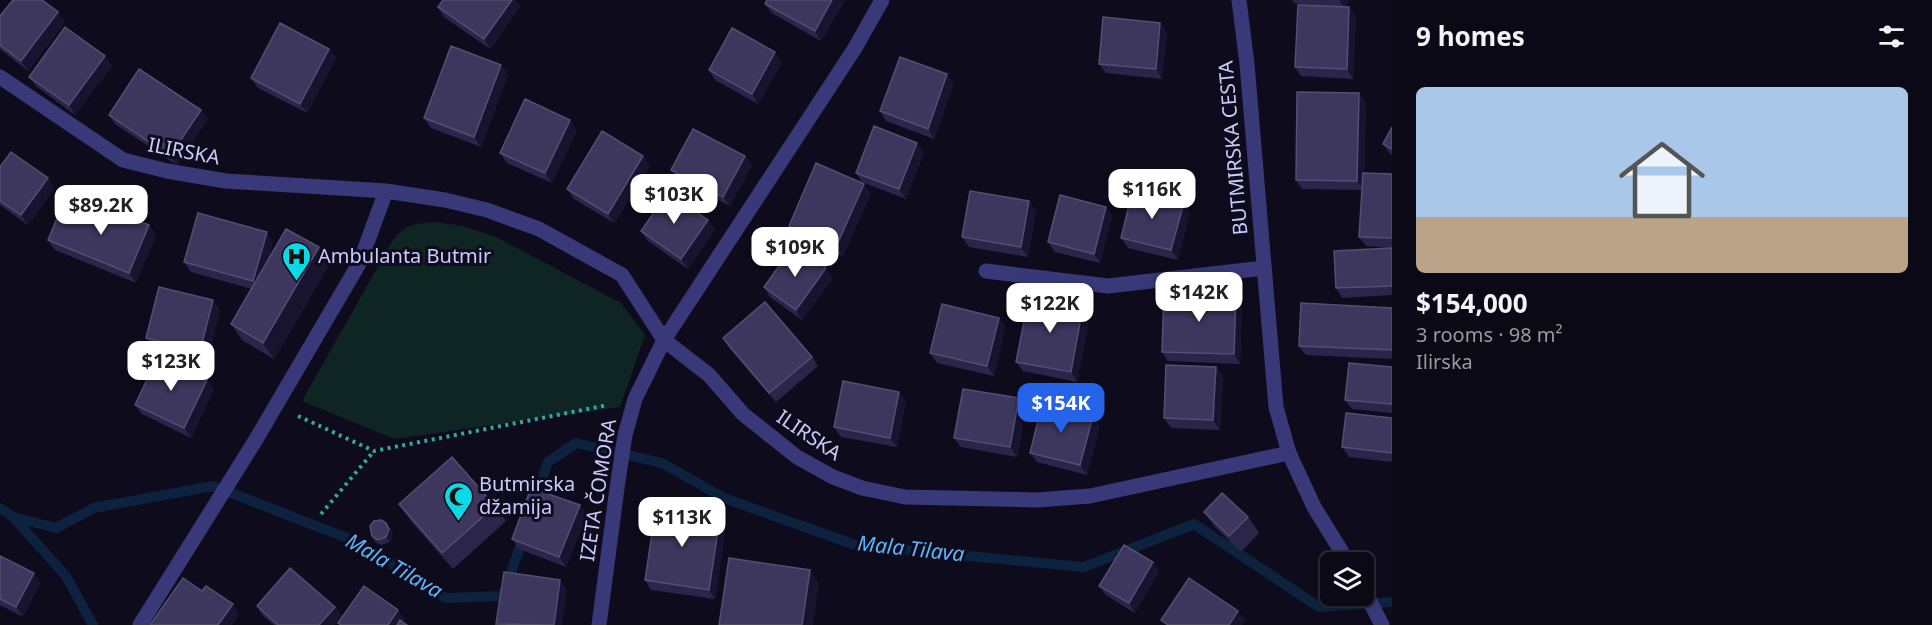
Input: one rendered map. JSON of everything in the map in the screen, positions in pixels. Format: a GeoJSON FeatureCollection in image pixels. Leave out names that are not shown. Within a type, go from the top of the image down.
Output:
{"type":"FeatureCollection","features":[{"type":"Feature","properties":{"kind":"street","name":"IZETA ČOMORA"},"geometry":{"type":"LineString","coordinates":[[599,625],[625,435],[635,399],[664,340],[855,48],[882,0]]}},
{"type":"Feature","properties":{"kind":"street","name":"BUTMIRSKA CESTA"},"geometry":{"type":"LineString","coordinates":[[1239,0],[1247,64],[1276,407],[1289,453],[1314,507],[1342,552]]}},
{"type":"Feature","properties":{"kind":"street","name":"ILIRSKA"},"geometry":{"type":"LineString","coordinates":[[0,77],[123,160],[167,171],[226,181],[386,191],[445,200],[487,210],[538,229],[622,275],[664,340],[709,375],[743,414],[797,457],[833,477],[862,488],[905,497],[1037,500],[1090,496],[1289,453]]}},
{"type":"Feature","properties":{"kind":"street"},"geometry":{"type":"LineString","coordinates":[[140,625],[255,441],[360,262],[386,191]]}},
{"type":"Feature","properties":{"kind":"street"},"geometry":{"type":"LineString","coordinates":[[986,271],[1108,286],[1264,268]]}},
{"type":"Feature","properties":{"kind":"street"},"geometry":{"type":"LineString","coordinates":[[1372,606],[1381,624]]}},
{"type":"Feature","properties":{"kind":"path"},"geometry":{"type":"LineString","coordinates":[[276,406],[374,451],[635,399]]}},
{"type":"Feature","properties":{"kind":"path"},"geometry":{"type":"LineString","coordinates":[[321,514],[374,451]]}},
{"type":"Feature","properties":{"kind":"green space"},"geometry":{"type":"Polygon","coordinates":[[[436,222],[463,226],[496,237],[621,303],[645,335],[620,407],[394,439],[302,401],[395,238],[409,226],[436,222]]]}},
{"type":"Feature","properties":{"kind":"building"},"geometry":{"type":"Polygon","coordinates":[[[13,0],[42,0],[58,12],[21,61],[0,45],[0,16],[13,0]]]}},
{"type":"Feature","properties":{"kind":"building"},"geometry":{"type":"Polygon","coordinates":[[[443,0],[512,0],[484,39],[438,7],[443,0]]]}},
{"type":"Feature","properties":{"kind":"building"},"geometry":{"type":"Polygon","coordinates":[[[767,0],[832,0],[815,31],[765,4],[767,0]]]}},
{"type":"Feature","properties":{"kind":"building"},"geometry":{"type":"Polygon","coordinates":[[[1298,5],[1349,7],[1347,69],[1295,67],[1298,5]]]}},
{"type":"Feature","properties":{"kind":"building"},"geometry":{"type":"Polygon","coordinates":[[[1103,17],[1160,23],[1156,69],[1099,64],[1103,17]]]}},
{"type":"Feature","properties":{"kind":"building"},"geometry":{"type":"Polygon","coordinates":[[[280,23],[329,49],[300,104],[251,78],[280,23]]]}},
{"type":"Feature","properties":{"kind":"building"},"geometry":{"type":"Polygon","coordinates":[[[65,27],[105,56],[69,105],[29,77],[65,27]]]}},
{"type":"Feature","properties":{"kind":"building"},"geometry":{"type":"Polygon","coordinates":[[[732,28],[775,52],[752,94],[709,70],[732,28]]]}},
{"type":"Feature","properties":{"kind":"building"},"geometry":{"type":"Polygon","coordinates":[[[451,46],[501,65],[474,137],[424,118],[451,46]]]}},
{"type":"Feature","properties":{"kind":"building"},"geometry":{"type":"Polygon","coordinates":[[[900,57],[947,74],[928,129],[880,111],[900,57]]]}},
{"type":"Feature","properties":{"kind":"building"},"geometry":{"type":"Polygon","coordinates":[[[139,69],[201,110],[170,156],[109,115],[139,69]]]}},
{"type":"Feature","properties":{"kind":"building"},"geometry":{"type":"Polygon","coordinates":[[[1297,92],[1359,93],[1357,181],[1296,180],[1297,92]]]}},
{"type":"Feature","properties":{"kind":"building"},"geometry":{"type":"Polygon","coordinates":[[[525,99],[570,120],[545,173],[500,153],[525,99]]]}},
{"type":"Feature","properties":{"kind":"building"},"geometry":{"type":"Polygon","coordinates":[[[874,126],[917,143],[899,189],[856,173],[874,126]]]}},
{"type":"Feature","properties":{"kind":"building"},"geometry":{"type":"Polygon","coordinates":[[[1392,127],[1392,149],[1383,144],[1392,127]]]}},
{"type":"Feature","properties":{"kind":"building"},"geometry":{"type":"Polygon","coordinates":[[[693,129],[745,156],[723,197],[671,170],[693,129]]]}},
{"type":"Feature","properties":{"kind":"building"},"geometry":{"type":"Polygon","coordinates":[[[602,131],[643,156],[608,214],[567,189],[602,131]]]}},
{"type":"Feature","properties":{"kind":"building"},"geometry":{"type":"Polygon","coordinates":[[[11,152],[48,178],[21,215],[0,201],[0,167],[11,152]]]}},
{"type":"Feature","properties":{"kind":"building"},"geometry":{"type":"Polygon","coordinates":[[[816,163],[864,184],[836,247],[789,226],[816,163]]]}},
{"type":"Feature","properties":{"kind":"building"},"geometry":{"type":"Polygon","coordinates":[[[1363,173],[1392,174],[1392,238],[1359,237],[1363,173]]]}},
{"type":"Feature","properties":{"kind":"building"},"geometry":{"type":"Polygon","coordinates":[[[1133,189],[1184,202],[1171,250],[1121,238],[1133,189]]]}},
{"type":"Feature","properties":{"kind":"building"},"geometry":{"type":"Polygon","coordinates":[[[970,191],[1029,201],[1021,247],[962,237],[970,191]]]}},
{"type":"Feature","properties":{"kind":"building"},"geometry":{"type":"Polygon","coordinates":[[[668,192],[708,220],[681,259],[641,231],[668,192]]]}},
{"type":"Feature","properties":{"kind":"building"},"geometry":{"type":"Polygon","coordinates":[[[1060,195],[1106,207],[1094,254],[1048,242],[1060,195]]]}},
{"type":"Feature","properties":{"kind":"building"},"geometry":{"type":"Polygon","coordinates":[[[62,206],[97,221],[103,206],[149,225],[129,273],[48,240],[62,206]]]}},
{"type":"Feature","properties":{"kind":"building"},"geometry":{"type":"Polygon","coordinates":[[[198,213],[267,232],[253,281],[184,262],[198,213]]]}},
{"type":"Feature","properties":{"kind":"building"},"geometry":{"type":"Polygon","coordinates":[[[286,229],[319,247],[263,343],[231,324],[286,229]]]}},
{"type":"Feature","properties":{"kind":"building"},"geometry":{"type":"Polygon","coordinates":[[[794,245],[826,268],[796,310],[764,287],[794,245]]]}},
{"type":"Feature","properties":{"kind":"building"},"geometry":{"type":"Polygon","coordinates":[[[1392,248],[1392,286],[1336,288],[1334,251],[1392,248]]]}},
{"type":"Feature","properties":{"kind":"building"},"geometry":{"type":"Polygon","coordinates":[[[159,287],[213,300],[200,351],[146,338],[159,287]]]}},
{"type":"Feature","properties":{"kind":"building"},"geometry":{"type":"Polygon","coordinates":[[[1164,291],[1236,294],[1234,354],[1162,352],[1164,291]]]}},
{"type":"Feature","properties":{"kind":"building"},"geometry":{"type":"Polygon","coordinates":[[[1029,296],[1083,306],[1071,372],[1016,362],[1029,296]]]}},
{"type":"Feature","properties":{"kind":"building"},"geometry":{"type":"Polygon","coordinates":[[[765,302],[812,357],[769,393],[723,338],[765,302]]]}},
{"type":"Feature","properties":{"kind":"building"},"geometry":{"type":"Polygon","coordinates":[[[1301,303],[1392,308],[1392,350],[1299,346],[1301,303]]]}},
{"type":"Feature","properties":{"kind":"building"},"geometry":{"type":"Polygon","coordinates":[[[942,304],[999,318],[987,366],[930,353],[942,304]]]}},
{"type":"Feature","properties":{"kind":"building"},"geometry":{"type":"Polygon","coordinates":[[[158,356],[207,380],[184,428],[135,405],[158,356]]]}},
{"type":"Feature","properties":{"kind":"building"},"geometry":{"type":"Polygon","coordinates":[[[1349,363],[1392,367],[1392,404],[1345,400],[1349,363]]]}},
{"type":"Feature","properties":{"kind":"building"},"geometry":{"type":"Polygon","coordinates":[[[1166,365],[1216,367],[1213,420],[1164,418],[1166,365]]]}},
{"type":"Feature","properties":{"kind":"building"},"geometry":{"type":"Polygon","coordinates":[[[843,381],[899,392],[890,438],[834,427],[843,381]]]}},
{"type":"Feature","properties":{"kind":"building"},"geometry":{"type":"Polygon","coordinates":[[[963,389],[1019,398],[1010,447],[954,438],[963,389]]]}},
{"type":"Feature","properties":{"kind":"building"},"geometry":{"type":"Polygon","coordinates":[[[1042,404],[1093,416],[1080,465],[1030,453],[1042,404]]]}},
{"type":"Feature","properties":{"kind":"building"},"geometry":{"type":"Polygon","coordinates":[[[1346,413],[1392,418],[1392,453],[1342,447],[1346,413]]]}},
{"type":"Feature","properties":{"kind":"building","name":"Butmirska džamija"},"geometry":{"type":"Polygon","coordinates":[[[452,457],[495,506],[442,553],[399,504],[452,457]]]}},
{"type":"Feature","properties":{"kind":"building"},"geometry":{"type":"Polygon","coordinates":[[[531,488],[580,505],[559,557],[512,539],[531,488]]]}},
{"type":"Feature","properties":{"kind":"building"},"geometry":{"type":"Polygon","coordinates":[[[1222,493],[1248,517],[1229,536],[1204,512],[1222,493]]]}},
{"type":"Feature","properties":{"kind":"building"},"geometry":{"type":"Polygon","coordinates":[[[656,507],[720,517],[709,590],[645,580],[656,507]]]}},
{"type":"Feature","properties":{"kind":"building"},"geometry":{"type":"Polygon","coordinates":[[[381,520],[389,529],[386,537],[378,540],[372,536],[370,526],[374,521],[381,520]]]}},
{"type":"Feature","properties":{"kind":"building"},"geometry":{"type":"Polygon","coordinates":[[[1124,545],[1153,562],[1129,603],[1099,586],[1124,545]]]}},
{"type":"Feature","properties":{"kind":"building"},"geometry":{"type":"Polygon","coordinates":[[[0,556],[34,573],[16,607],[0,599],[0,556]]]}},
{"type":"Feature","properties":{"kind":"building"},"geometry":{"type":"Polygon","coordinates":[[[729,558],[810,570],[802,625],[719,625],[729,558]]]}},
{"type":"Feature","properties":{"kind":"building"},"geometry":{"type":"Polygon","coordinates":[[[290,568],[335,607],[319,625],[278,625],[257,606],[290,568]]]}},
{"type":"Feature","properties":{"kind":"building"},"geometry":{"type":"Polygon","coordinates":[[[504,572],[560,580],[554,625],[496,624],[504,572]]]}},
{"type":"Feature","properties":{"kind":"building"},"geometry":{"type":"Polygon","coordinates":[[[183,578],[202,591],[206,586],[233,604],[218,625],[150,625],[183,578]]]}},
{"type":"Feature","properties":{"kind":"building"},"geometry":{"type":"Polygon","coordinates":[[[1189,578],[1238,611],[1229,625],[1168,625],[1161,620],[1189,578]]]}},
{"type":"Feature","properties":{"kind":"building"},"geometry":{"type":"Polygon","coordinates":[[[364,586],[398,610],[388,625],[341,625],[338,623],[364,586]]]}},
{"type":"Feature","properties":{"kind":"building"},"geometry":{"type":"Polygon","coordinates":[[[400,620],[407,625],[397,625],[400,620]]]}},
{"type":"Feature","properties":{"kind":"waterway","name":"Mala Tilava"},"geometry":{"type":"LineString","coordinates":[[534,503],[548,462],[576,443],[662,463],[724,498],[855,545],[1084,567],[1194,524],[1319,607],[1392,602]]}},
{"type":"Feature","properties":{"kind":"waterway","name":"Mala Tilava"},"geometry":{"type":"LineString","coordinates":[[13,517],[56,528],[94,508],[213,486],[360,543],[446,598],[503,596],[523,538]]}},
{"type":"Feature","properties":{"kind":"waterway"},"geometry":{"type":"LineString","coordinates":[[0,508],[13,517],[66,576],[93,625]]}},
{"type":"Feature","properties":{"kind":"place","name":"Ambulanta Butmir"},"geometry":{"type":"Point","coordinates":[297,282]}},
{"type":"Feature","properties":{"kind":"place","name":"Butmirska džamija"},"geometry":{"type":"Point","coordinates":[458,522]}}]}
